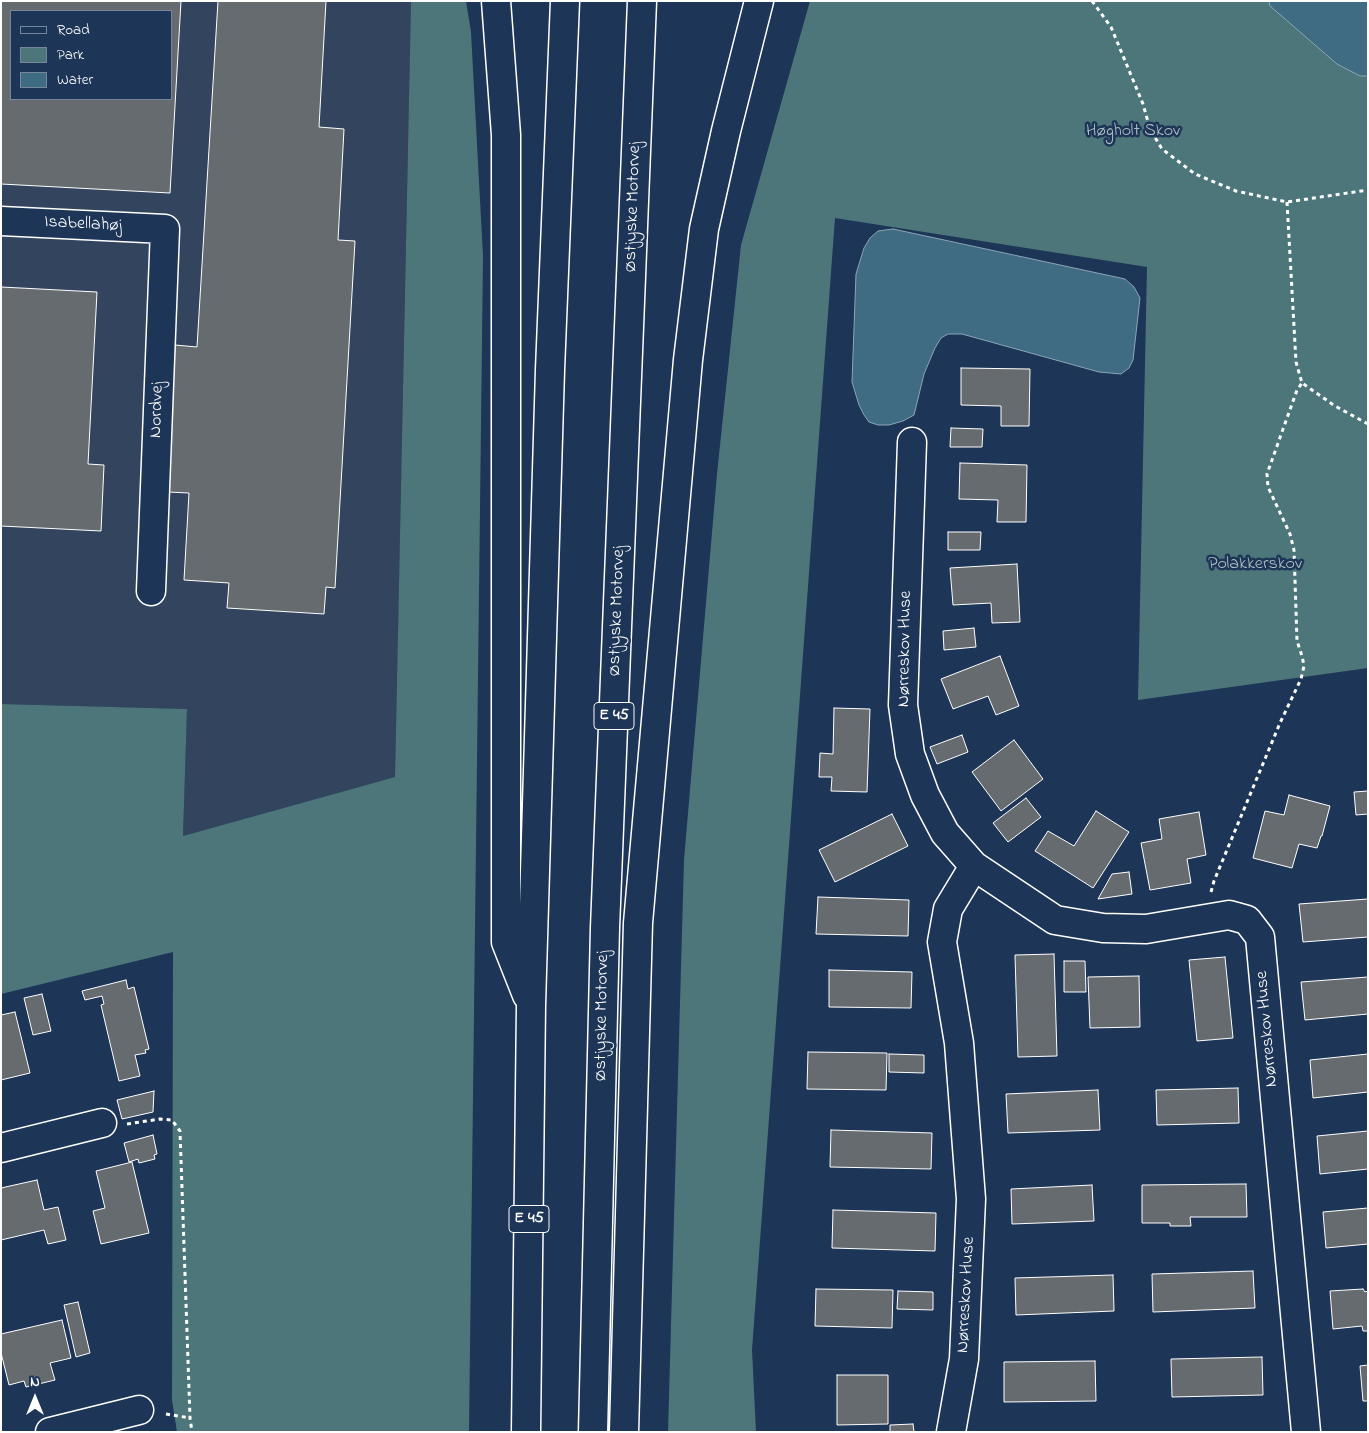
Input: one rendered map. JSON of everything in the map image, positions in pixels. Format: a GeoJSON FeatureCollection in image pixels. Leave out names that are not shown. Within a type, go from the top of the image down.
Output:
{"type":"FeatureCollection","features":[{"type":"Feature","properties":{"kind":"main road"},"geometry":{"type":"LineString","coordinates":[[496,1],[506,135],[506,942],[531,1005]]}},
{"type":"Feature","properties":{"kind":"main road","name":"E 45"},"geometry":{"type":"LineString","coordinates":[[526,1432],[531,1005],[550,370],[565,1]]}},
{"type":"Feature","properties":{"kind":"main road","name":"Østjyske Motorvej"},"geometry":{"type":"LineString","coordinates":[[593,1432],[605,928],[642,1]]}},
{"type":"Feature","properties":{"kind":"main road"},"geometry":{"type":"LineString","coordinates":[[624,1432],[638,923],[688,360],[704,228],[759,1]]}},
{"type":"Feature","properties":{"kind":"main road","name":"Isabellahøj"},"geometry":{"type":"LineString","coordinates":[[1,221],[165,230]]}},
{"type":"Feature","properties":{"kind":"main road","name":"Nordvej"},"geometry":{"type":"LineString","coordinates":[[151,591],[165,230]]}},
{"type":"Feature","properties":{"kind":"main road","name":"Nørreskov Huse"},"geometry":{"type":"LineString","coordinates":[[912,442],[903,705],[910,754],[924,795],[945,833],[974,866],[1055,920],[1103,928],[1146,929],[1229,915],[1247,920],[1260,937],[1306,1432]]}},
{"type":"Feature","properties":{"kind":"main road","name":"Nørreskov Huse"},"geometry":{"type":"LineString","coordinates":[[951,1432],[964,1359],[971,1199],[959,1043],[942,942],[948,909],[974,866]]}},
{"type":"Feature","properties":{"kind":"main road"},"geometry":{"type":"LineString","coordinates":[[1,1148],[102,1123]]}},
{"type":"Feature","properties":{"kind":"main road"},"geometry":{"type":"LineString","coordinates":[[50,1432],[139,1410]]}},
{"type":"Feature","properties":{"kind":"path"},"geometry":{"type":"LineString","coordinates":[[1092,1],[1111,27],[1143,104],[1150,129],[1162,149],[1195,174],[1236,191],[1287,202],[1368,190]]}},
{"type":"Feature","properties":{"kind":"path"},"geometry":{"type":"LineString","coordinates":[[1287,202],[1296,362],[1302,384],[1335,406],[1368,424]]}},
{"type":"Feature","properties":{"kind":"path"},"geometry":{"type":"LineString","coordinates":[[1208,919],[1206,908],[1214,881],[1280,722],[1301,679],[1304,666],[1297,641],[1294,550],[1290,534],[1268,488],[1267,474],[1297,390],[1302,384]]}},
{"type":"Feature","properties":{"kind":"path"},"geometry":{"type":"LineString","coordinates":[[102,1123],[122,1125],[160,1119],[172,1120],[180,1130],[192,1432]]}},
{"type":"Feature","properties":{"kind":"shaded area"},"geometry":{"type":"Polygon","coordinates":[[[1,1],[411,1],[395,777],[183,836],[187,709],[1,704],[1,1]]]}},
{"type":"Feature","properties":{"kind":"green space"},"geometry":{"type":"Polygon","coordinates":[[[411,1],[466,1],[471,32],[483,256],[469,1432],[177,1432],[172,1400],[173,952],[1,994],[1,704],[187,709],[183,836],[395,777],[411,1]]]}},
{"type":"Feature","properties":{"kind":"green space","name":"Høgholt Skov"},"geometry":{"type":"Polygon","coordinates":[[[810,1],[1368,1],[1368,668],[1138,700],[1147,267],[835,218],[752,1350],[756,1432],[668,1432],[684,860],[717,474],[741,245],[810,1]]]}},
{"type":"Feature","properties":{"kind":"water"},"geometry":{"type":"Polygon","coordinates":[[[1269,1],[1368,1],[1368,76],[1360,76],[1337,64],[1270,6],[1269,1]]]}},
{"type":"Feature","properties":{"kind":"water"},"geometry":{"type":"Polygon","coordinates":[[[893,229],[1125,279],[1134,287],[1140,298],[1133,360],[1129,368],[1121,374],[1099,372],[962,334],[948,334],[941,338],[935,348],[924,374],[914,415],[889,425],[878,425],[869,422],[859,405],[852,382],[856,274],[864,248],[870,238],[878,231],[893,229]]]}},
{"type":"Feature","properties":{"kind":"building"},"geometry":{"type":"Polygon","coordinates":[[[1,1],[181,1],[170,193],[1,184],[1,1]]]}},
{"type":"Feature","properties":{"kind":"building"},"geometry":{"type":"Polygon","coordinates":[[[218,1],[326,1],[319,127],[344,129],[338,240],[355,241],[335,588],[326,587],[324,614],[227,608],[229,583],[184,580],[189,493],[168,492],[175,345],[197,347],[218,1]]]}},
{"type":"Feature","properties":{"kind":"building"},"geometry":{"type":"Polygon","coordinates":[[[1,287],[97,292],[88,464],[104,465],[101,531],[1,526],[1,287]]]}},
{"type":"Feature","properties":{"kind":"building"},"geometry":{"type":"Polygon","coordinates":[[[961,368],[1030,369],[1029,426],[1001,426],[1001,406],[961,405],[961,368]]]}},
{"type":"Feature","properties":{"kind":"building"},"geometry":{"type":"Polygon","coordinates":[[[951,428],[983,429],[982,447],[950,447],[951,428]]]}},
{"type":"Feature","properties":{"kind":"building"},"geometry":{"type":"Polygon","coordinates":[[[960,463],[1027,465],[1026,522],[997,522],[998,500],[959,499],[960,463]]]}},
{"type":"Feature","properties":{"kind":"building"},"geometry":{"type":"Polygon","coordinates":[[[948,532],[981,532],[980,550],[948,550],[948,532]]]}},
{"type":"Feature","properties":{"kind":"building"},"geometry":{"type":"Polygon","coordinates":[[[1017,564],[1020,622],[992,623],[991,603],[953,605],[950,568],[1017,564]]]}},
{"type":"Feature","properties":{"kind":"building"},"geometry":{"type":"Polygon","coordinates":[[[974,628],[976,647],[944,650],[943,631],[974,628]]]}},
{"type":"Feature","properties":{"kind":"building"},"geometry":{"type":"Polygon","coordinates":[[[1000,656],[1019,706],[996,715],[988,696],[953,709],[941,679],[1000,656]]]}},
{"type":"Feature","properties":{"kind":"building"},"geometry":{"type":"Polygon","coordinates":[[[834,708],[870,709],[867,792],[831,791],[832,777],[819,777],[820,753],[833,754],[834,708]]]}},
{"type":"Feature","properties":{"kind":"building"},"geometry":{"type":"Polygon","coordinates":[[[962,735],[968,752],[937,764],[930,747],[962,735]]]}},
{"type":"Feature","properties":{"kind":"building"},"geometry":{"type":"Polygon","coordinates":[[[1014,740],[1043,779],[1001,811],[972,772],[1014,740]]]}},
{"type":"Feature","properties":{"kind":"building"},"geometry":{"type":"Polygon","coordinates":[[[1368,791],[1368,814],[1356,815],[1354,792],[1368,791]]]}},
{"type":"Feature","properties":{"kind":"building"},"geometry":{"type":"Polygon","coordinates":[[[1289,795],[1330,806],[1317,848],[1299,844],[1292,868],[1253,858],[1265,811],[1284,815],[1289,795]]]}},
{"type":"Feature","properties":{"kind":"building"},"geometry":{"type":"Polygon","coordinates":[[[1026,798],[1041,817],[1008,842],[993,823],[1026,798]]]}},
{"type":"Feature","properties":{"kind":"building"},"geometry":{"type":"Polygon","coordinates":[[[1096,811],[1129,832],[1093,888],[1035,851],[1048,831],[1074,846],[1096,811]]]}},
{"type":"Feature","properties":{"kind":"building"},"geometry":{"type":"Polygon","coordinates":[[[1199,812],[1206,855],[1187,859],[1191,883],[1150,890],[1141,843],[1162,839],[1159,819],[1199,812]]]}},
{"type":"Feature","properties":{"kind":"building"},"geometry":{"type":"Polygon","coordinates":[[[892,814],[908,846],[835,882],[819,850],[892,814]]]}},
{"type":"Feature","properties":{"kind":"building"},"geometry":{"type":"Polygon","coordinates":[[[1129,872],[1132,894],[1098,899],[1112,874],[1129,872]]]}},
{"type":"Feature","properties":{"kind":"building"},"geometry":{"type":"Polygon","coordinates":[[[818,897],[909,900],[908,936],[816,934],[818,897]]]}},
{"type":"Feature","properties":{"kind":"building"},"geometry":{"type":"Polygon","coordinates":[[[1368,899],[1368,937],[1303,942],[1299,904],[1368,899]]]}},
{"type":"Feature","properties":{"kind":"building"},"geometry":{"type":"Polygon","coordinates":[[[1054,954],[1057,1056],[1018,1057],[1015,955],[1054,954]]]}},
{"type":"Feature","properties":{"kind":"building"},"geometry":{"type":"Polygon","coordinates":[[[1225,957],[1233,1038],[1197,1041],[1189,960],[1225,957]]]}},
{"type":"Feature","properties":{"kind":"building"},"geometry":{"type":"Polygon","coordinates":[[[1064,961],[1085,961],[1086,992],[1064,992],[1064,961]]]}},
{"type":"Feature","properties":{"kind":"building"},"geometry":{"type":"Polygon","coordinates":[[[829,970],[912,972],[911,1008],[829,1007],[829,970]]]}},
{"type":"Feature","properties":{"kind":"building"},"geometry":{"type":"Polygon","coordinates":[[[1139,976],[1140,1027],[1090,1028],[1088,977],[1139,976]]]}},
{"type":"Feature","properties":{"kind":"building"},"geometry":{"type":"Polygon","coordinates":[[[1368,977],[1368,1014],[1305,1020],[1301,982],[1368,977]]]}},
{"type":"Feature","properties":{"kind":"building"},"geometry":{"type":"Polygon","coordinates":[[[126,980],[128,989],[134,987],[149,1049],[145,1050],[146,1053],[135,1055],[140,1076],[119,1081],[101,1005],[104,1004],[102,996],[85,1000],[82,991],[126,980]]]}},
{"type":"Feature","properties":{"kind":"building"},"geometry":{"type":"Polygon","coordinates":[[[42,994],[51,1031],[33,1035],[24,998],[42,994]]]}},
{"type":"Feature","properties":{"kind":"building"},"geometry":{"type":"Polygon","coordinates":[[[15,1012],[30,1073],[1,1080],[1,1015],[15,1012]]]}},
{"type":"Feature","properties":{"kind":"building"},"geometry":{"type":"Polygon","coordinates":[[[808,1052],[887,1053],[886,1090],[807,1089],[808,1052]]]}},
{"type":"Feature","properties":{"kind":"building"},"geometry":{"type":"Polygon","coordinates":[[[889,1054],[924,1055],[924,1073],[889,1072],[889,1054]]]}},
{"type":"Feature","properties":{"kind":"building"},"geometry":{"type":"Polygon","coordinates":[[[1368,1054],[1368,1092],[1313,1098],[1310,1060],[1368,1054]]]}},
{"type":"Feature","properties":{"kind":"building"},"geometry":{"type":"Polygon","coordinates":[[[1238,1088],[1239,1123],[1157,1125],[1156,1090],[1238,1088]]]}},
{"type":"Feature","properties":{"kind":"building"},"geometry":{"type":"Polygon","coordinates":[[[1098,1090],[1100,1130],[1008,1133],[1006,1094],[1098,1090]]]}},
{"type":"Feature","properties":{"kind":"building"},"geometry":{"type":"Polygon","coordinates":[[[154,1091],[153,1112],[122,1119],[117,1100],[154,1091]]]}},
{"type":"Feature","properties":{"kind":"building"},"geometry":{"type":"Polygon","coordinates":[[[831,1130],[932,1133],[931,1169],[830,1167],[831,1130]]]}},
{"type":"Feature","properties":{"kind":"building"},"geometry":{"type":"Polygon","coordinates":[[[1368,1131],[1368,1169],[1320,1174],[1317,1136],[1368,1131]]]}},
{"type":"Feature","properties":{"kind":"building"},"geometry":{"type":"Polygon","coordinates":[[[153,1135],[157,1154],[154,1155],[155,1159],[139,1163],[138,1159],[129,1162],[124,1143],[153,1135]]]}},
{"type":"Feature","properties":{"kind":"building"},"geometry":{"type":"Polygon","coordinates":[[[132,1162],[149,1233],[101,1244],[93,1211],[105,1208],[96,1171],[132,1162]]]}},
{"type":"Feature","properties":{"kind":"building"},"geometry":{"type":"Polygon","coordinates":[[[37,1180],[44,1210],[58,1207],[66,1240],[48,1244],[44,1230],[1,1240],[1,1188],[37,1180]]]}},
{"type":"Feature","properties":{"kind":"building"},"geometry":{"type":"Polygon","coordinates":[[[1246,1184],[1247,1217],[1190,1217],[1191,1226],[1170,1226],[1170,1223],[1142,1223],[1142,1185],[1246,1184]]]}},
{"type":"Feature","properties":{"kind":"building"},"geometry":{"type":"Polygon","coordinates":[[[1092,1185],[1094,1221],[1012,1224],[1011,1189],[1092,1185]]]}},
{"type":"Feature","properties":{"kind":"building"},"geometry":{"type":"Polygon","coordinates":[[[1368,1208],[1368,1244],[1326,1248],[1323,1212],[1368,1208]]]}},
{"type":"Feature","properties":{"kind":"building"},"geometry":{"type":"Polygon","coordinates":[[[833,1210],[936,1213],[935,1251],[832,1248],[833,1210]]]}},
{"type":"Feature","properties":{"kind":"building"},"geometry":{"type":"Polygon","coordinates":[[[1253,1271],[1255,1308],[1153,1312],[1152,1274],[1253,1271]]]}},
{"type":"Feature","properties":{"kind":"building"},"geometry":{"type":"Polygon","coordinates":[[[1113,1275],[1114,1311],[1016,1315],[1015,1278],[1113,1275]]]}},
{"type":"Feature","properties":{"kind":"building"},"geometry":{"type":"Polygon","coordinates":[[[816,1289],[893,1290],[892,1328],[815,1326],[816,1289]]]}},
{"type":"Feature","properties":{"kind":"building"},"geometry":{"type":"Polygon","coordinates":[[[1363,1289],[1365,1292],[1368,1291],[1368,1331],[1363,1331],[1362,1326],[1333,1329],[1330,1291],[1363,1289]]]}},
{"type":"Feature","properties":{"kind":"building"},"geometry":{"type":"Polygon","coordinates":[[[898,1291],[933,1292],[933,1310],[897,1309],[898,1291]]]}},
{"type":"Feature","properties":{"kind":"building"},"geometry":{"type":"Polygon","coordinates":[[[78,1302],[90,1353],[76,1357],[64,1305],[78,1302]]]}},
{"type":"Feature","properties":{"kind":"building"},"geometry":{"type":"Polygon","coordinates":[[[62,1320],[71,1358],[50,1363],[55,1380],[26,1387],[24,1381],[9,1385],[1,1353],[1,1334],[62,1320]]]}},
{"type":"Feature","properties":{"kind":"building"},"geometry":{"type":"Polygon","coordinates":[[[1262,1357],[1263,1395],[1172,1397],[1171,1359],[1262,1357]]]}},
{"type":"Feature","properties":{"kind":"building"},"geometry":{"type":"Polygon","coordinates":[[[1095,1361],[1096,1401],[1004,1402],[1004,1362],[1095,1361]]]}},
{"type":"Feature","properties":{"kind":"building"},"geometry":{"type":"Polygon","coordinates":[[[1368,1365],[1368,1401],[1363,1401],[1360,1366],[1368,1365]]]}},
{"type":"Feature","properties":{"kind":"building"},"geometry":{"type":"Polygon","coordinates":[[[837,1375],[888,1375],[888,1424],[837,1425],[837,1375]]]}},
{"type":"Feature","properties":{"kind":"building"},"geometry":{"type":"Polygon","coordinates":[[[913,1424],[914,1432],[890,1432],[890,1425],[913,1424]]]}},
{"type":"Feature","properties":{"kind":"park label","name":"Polakkerskov"},"geometry":{"type":"Point","coordinates":[1255,565]}}]}
